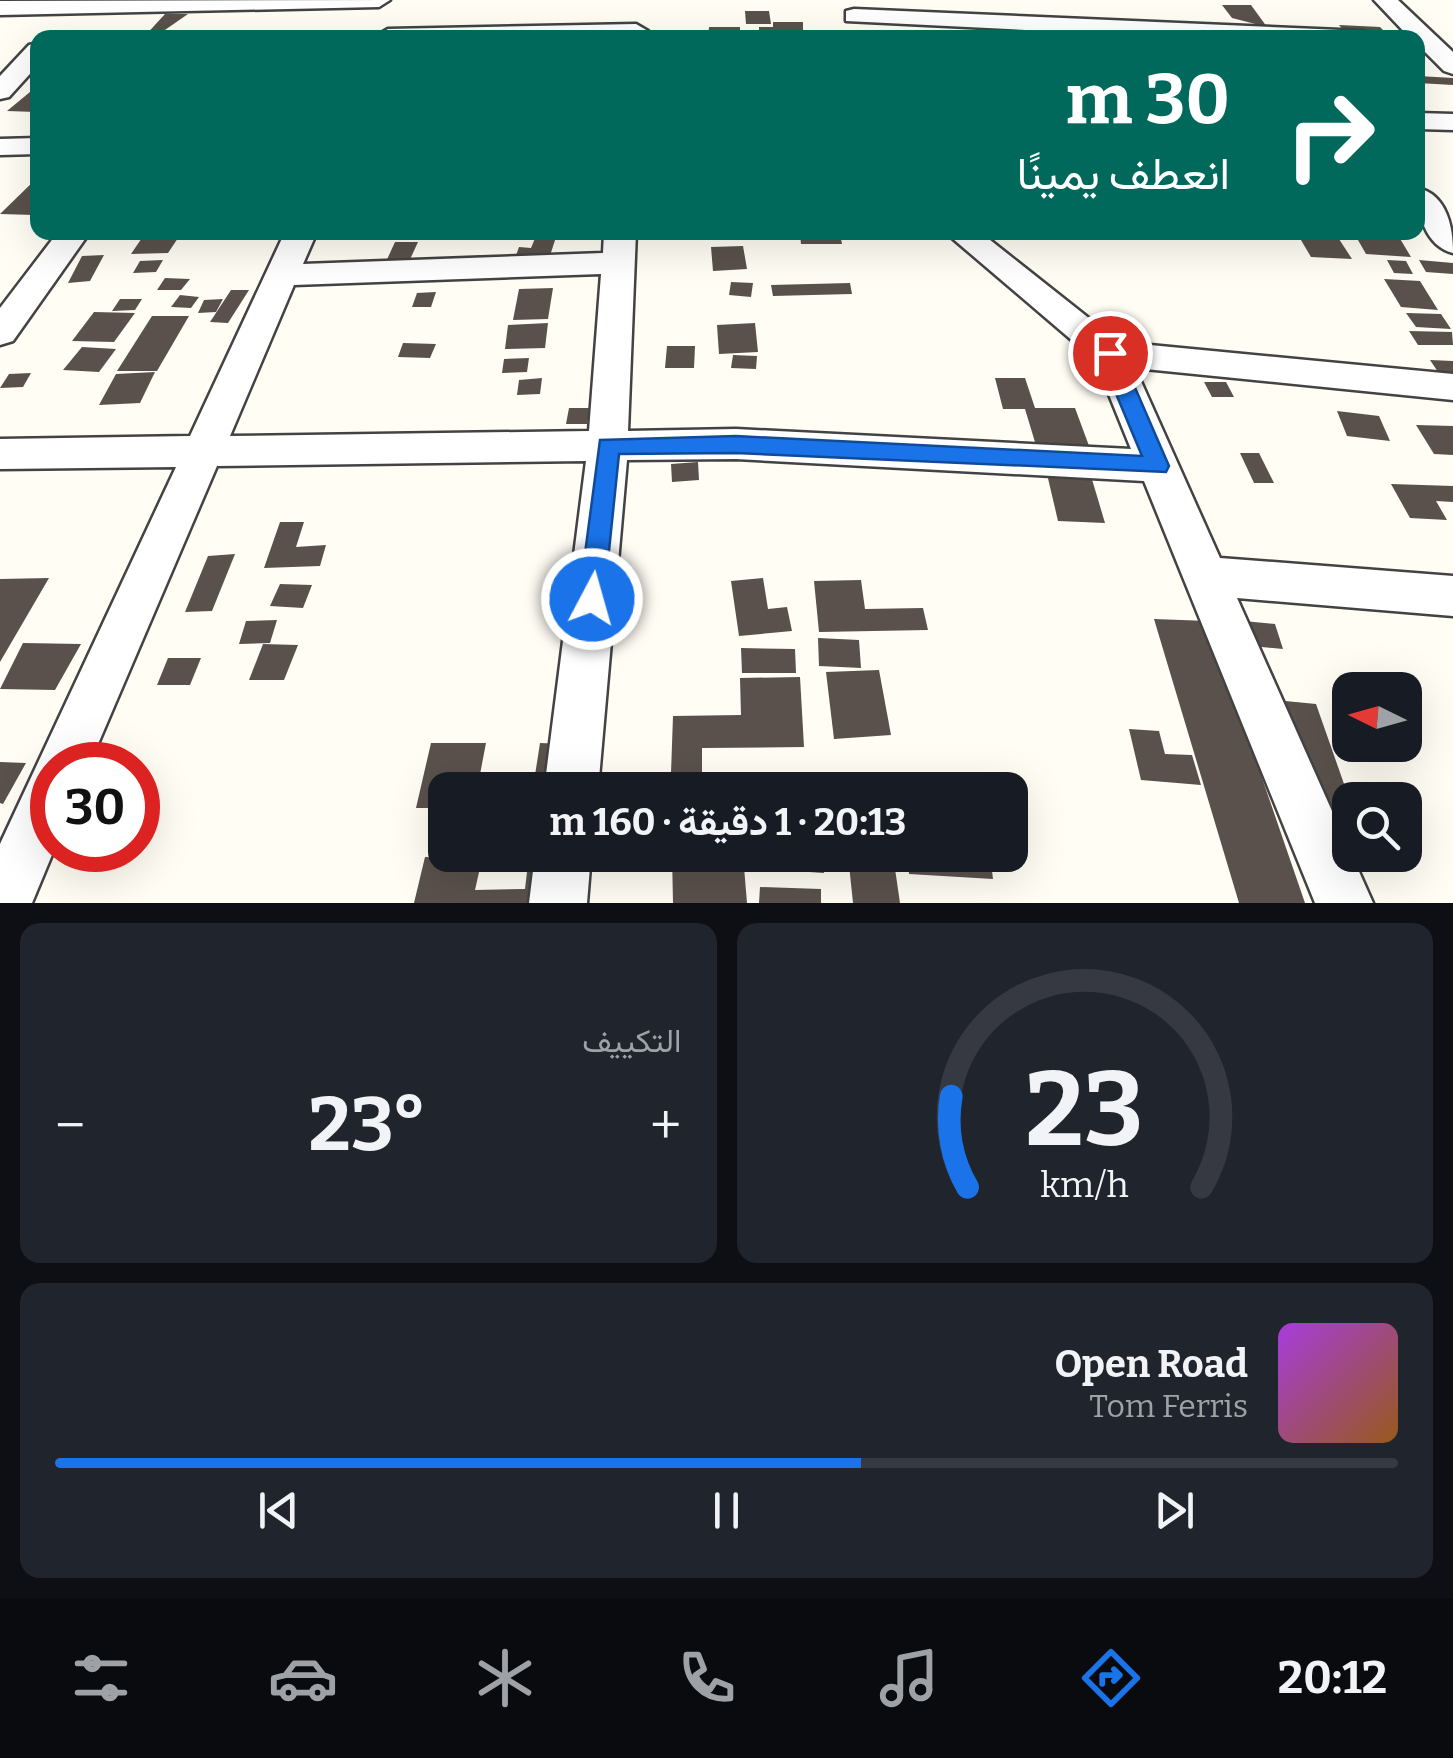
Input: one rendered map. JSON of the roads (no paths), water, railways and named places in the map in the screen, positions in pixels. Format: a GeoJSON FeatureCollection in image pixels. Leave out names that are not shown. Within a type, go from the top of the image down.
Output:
{"type":"FeatureCollection","features":[{"type":"Feature","properties":{"kind":"street"},"geometry":{"type":"LineString","coordinates":[[0,8],[379,0]]}},
{"type":"Feature","properties":{"kind":"street"},"geometry":{"type":"LineString","coordinates":[[391,30],[403,0]]}},
{"type":"Feature","properties":{"kind":"street"},"geometry":{"type":"LineString","coordinates":[[636,30],[638,0]]}},
{"type":"Feature","properties":{"kind":"street"},"geometry":{"type":"LineString","coordinates":[[1384,0],[1412,30]]}},
{"type":"Feature","properties":{"kind":"street"},"geometry":{"type":"LineString","coordinates":[[223,26],[240,2]]}},
{"type":"Feature","properties":{"kind":"street"},"geometry":{"type":"LineString","coordinates":[[56,30],[80,4]]}},
{"type":"Feature","properties":{"kind":"street"},"geometry":{"type":"LineString","coordinates":[[854,18],[1160,30]]}},
{"type":"Feature","properties":{"kind":"street"},"geometry":{"type":"LineString","coordinates":[[1425,40],[1453,41]]}},
{"type":"Feature","properties":{"kind":"street"},"geometry":{"type":"LineString","coordinates":[[1425,43],[1453,66]]}},
{"type":"Feature","properties":{"kind":"street"},"geometry":{"type":"LineString","coordinates":[[0,91],[30,59]]}},
{"type":"Feature","properties":{"kind":"street"},"geometry":{"type":"LineString","coordinates":[[1425,121],[1453,122]]}},
{"type":"Feature","properties":{"kind":"street"},"geometry":{"type":"LineString","coordinates":[[0,147],[30,146]]}},
{"type":"Feature","properties":{"kind":"street"},"geometry":{"type":"LineString","coordinates":[[1425,206],[1453,243]]}},
{"type":"Feature","properties":{"kind":"street"},"geometry":{"type":"LineString","coordinates":[[0,333],[69,240]]}},
{"type":"Feature","properties":{"kind":"street"},"geometry":{"type":"LineString","coordinates":[[73,742],[297,240]]}},
{"type":"Feature","properties":{"kind":"street"},"geometry":{"type":"LineString","coordinates":[[970,240],[1110,353],[1344,903]]}},
{"type":"Feature","properties":{"kind":"street"},"geometry":{"type":"LineString","coordinates":[[280,276],[618,248],[608,446],[572,772]]}},
{"type":"Feature","properties":{"kind":"street"},"geometry":{"type":"LineString","coordinates":[[1110,353],[1453,387]]}},
{"type":"Feature","properties":{"kind":"street"},"geometry":{"type":"LineString","coordinates":[[0,454],[736,444],[1158,466]]}},
{"type":"Feature","properties":{"kind":"street"},"geometry":{"type":"LineString","coordinates":[[1205,576],[1453,596]]}},
{"type":"Feature","properties":{"kind":"street"},"geometry":{"type":"LineString","coordinates":[[3,903],[30,840]]}},
{"type":"Feature","properties":{"kind":"street"},"geometry":{"type":"LineString","coordinates":[[558,903],[562,872]]}}]}
